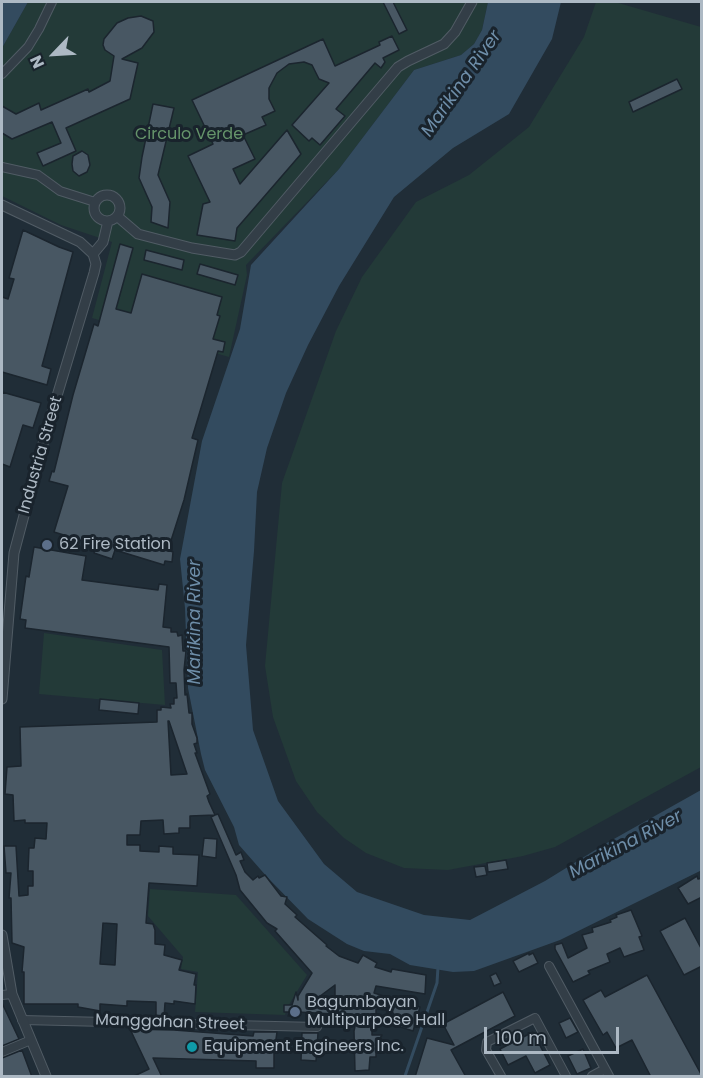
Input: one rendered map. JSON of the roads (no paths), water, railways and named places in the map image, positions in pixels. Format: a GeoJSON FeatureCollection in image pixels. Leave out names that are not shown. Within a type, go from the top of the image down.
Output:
{"type":"FeatureCollection","features":[{"type":"Feature","properties":{"kind":"street"},"geometry":{"type":"LineString","coordinates":[[2,75],[28,47],[52,2]]}},
{"type":"Feature","properties":{"kind":"street"},"geometry":{"type":"LineString","coordinates":[[95,202],[96,214],[99,218],[113,218],[138,234],[192,248],[236,255],[241,252],[398,67],[444,44],[455,32],[472,2]]}},
{"type":"Feature","properties":{"kind":"street"},"geometry":{"type":"LineString","coordinates":[[2,166],[38,175],[60,191],[95,202]]}},
{"type":"Feature","properties":{"kind":"street"},"geometry":{"type":"LineString","coordinates":[[95,202],[105,195],[114,197],[120,204],[113,218]]}},
{"type":"Feature","properties":{"kind":"street"},"geometry":{"type":"LineString","coordinates":[[2,205],[80,242],[93,254]]}},
{"type":"Feature","properties":{"kind":"street","name":"Industria Street"},"geometry":{"type":"LineString","coordinates":[[2,699],[14,553],[47,429],[94,273],[96,264],[93,254],[103,242],[113,218]]}},
{"type":"Feature","properties":{"kind":"street"},"geometry":{"type":"LineString","coordinates":[[2,934],[7,994],[22,1020],[46,1077]]}},
{"type":"Feature","properties":{"kind":"street"},"geometry":{"type":"LineString","coordinates":[[549,966],[607,1073],[592,1077]]}},
{"type":"Feature","properties":{"kind":"street"},"geometry":{"type":"LineString","coordinates":[[537,1008],[535,1018],[566,1077]]}},
{"type":"Feature","properties":{"kind":"street"},"geometry":{"type":"LineString","coordinates":[[501,1077],[486,1050],[487,1042],[535,1018]]}},
{"type":"Feature","properties":{"kind":"street","name":"Manggahan Street"},"geometry":{"type":"LineString","coordinates":[[22,1020],[317,1027]]}},
{"type":"Feature","properties":{"kind":"street"},"geometry":{"type":"LineString","coordinates":[[2,1052],[30,1040]]}},
{"type":"Feature","properties":{"kind":"water"},"geometry":{"type":"Polygon","coordinates":[[[2,2],[28,2],[2,48],[2,2]]]}},
{"type":"Feature","properties":{"kind":"water","name":"Marikina River"},"geometry":{"type":"Polygon","coordinates":[[[488,2],[561,2],[552,39],[509,114],[453,148],[394,197],[339,286],[308,345],[286,393],[267,448],[257,492],[246,645],[253,730],[278,801],[324,864],[357,892],[424,915],[470,920],[545,881],[701,790],[702,870],[560,940],[474,971],[453,972],[410,965],[390,954],[364,951],[347,944],[308,919],[239,845],[234,827],[205,770],[201,754],[188,688],[185,608],[180,559],[202,441],[240,329],[251,265],[339,169],[414,70],[461,55],[474,44],[482,30],[488,2]]]}},
{"type":"Feature","properties":{"kind":"waterway"},"geometry":{"type":"LineString","coordinates":[[405,1076],[437,983],[438,967]]}},
{"type":"Feature","properties":{"kind":"place","name":"62 Fire Station"},"geometry":{"type":"Point","coordinates":[47,545]}},
{"type":"Feature","properties":{"kind":"place","name":"Bagumbayan Multipurpose Hall"},"geometry":{"type":"Point","coordinates":[295,1012]}},
{"type":"Feature","properties":{"kind":"place","name":"Equipment Engineers Inc."},"geometry":{"type":"Point","coordinates":[192,1047]}},
{"type":"Feature","properties":{"kind":"park label","name":"Circulo Verde"},"geometry":{"type":"Point","coordinates":[189,135]}}]}
